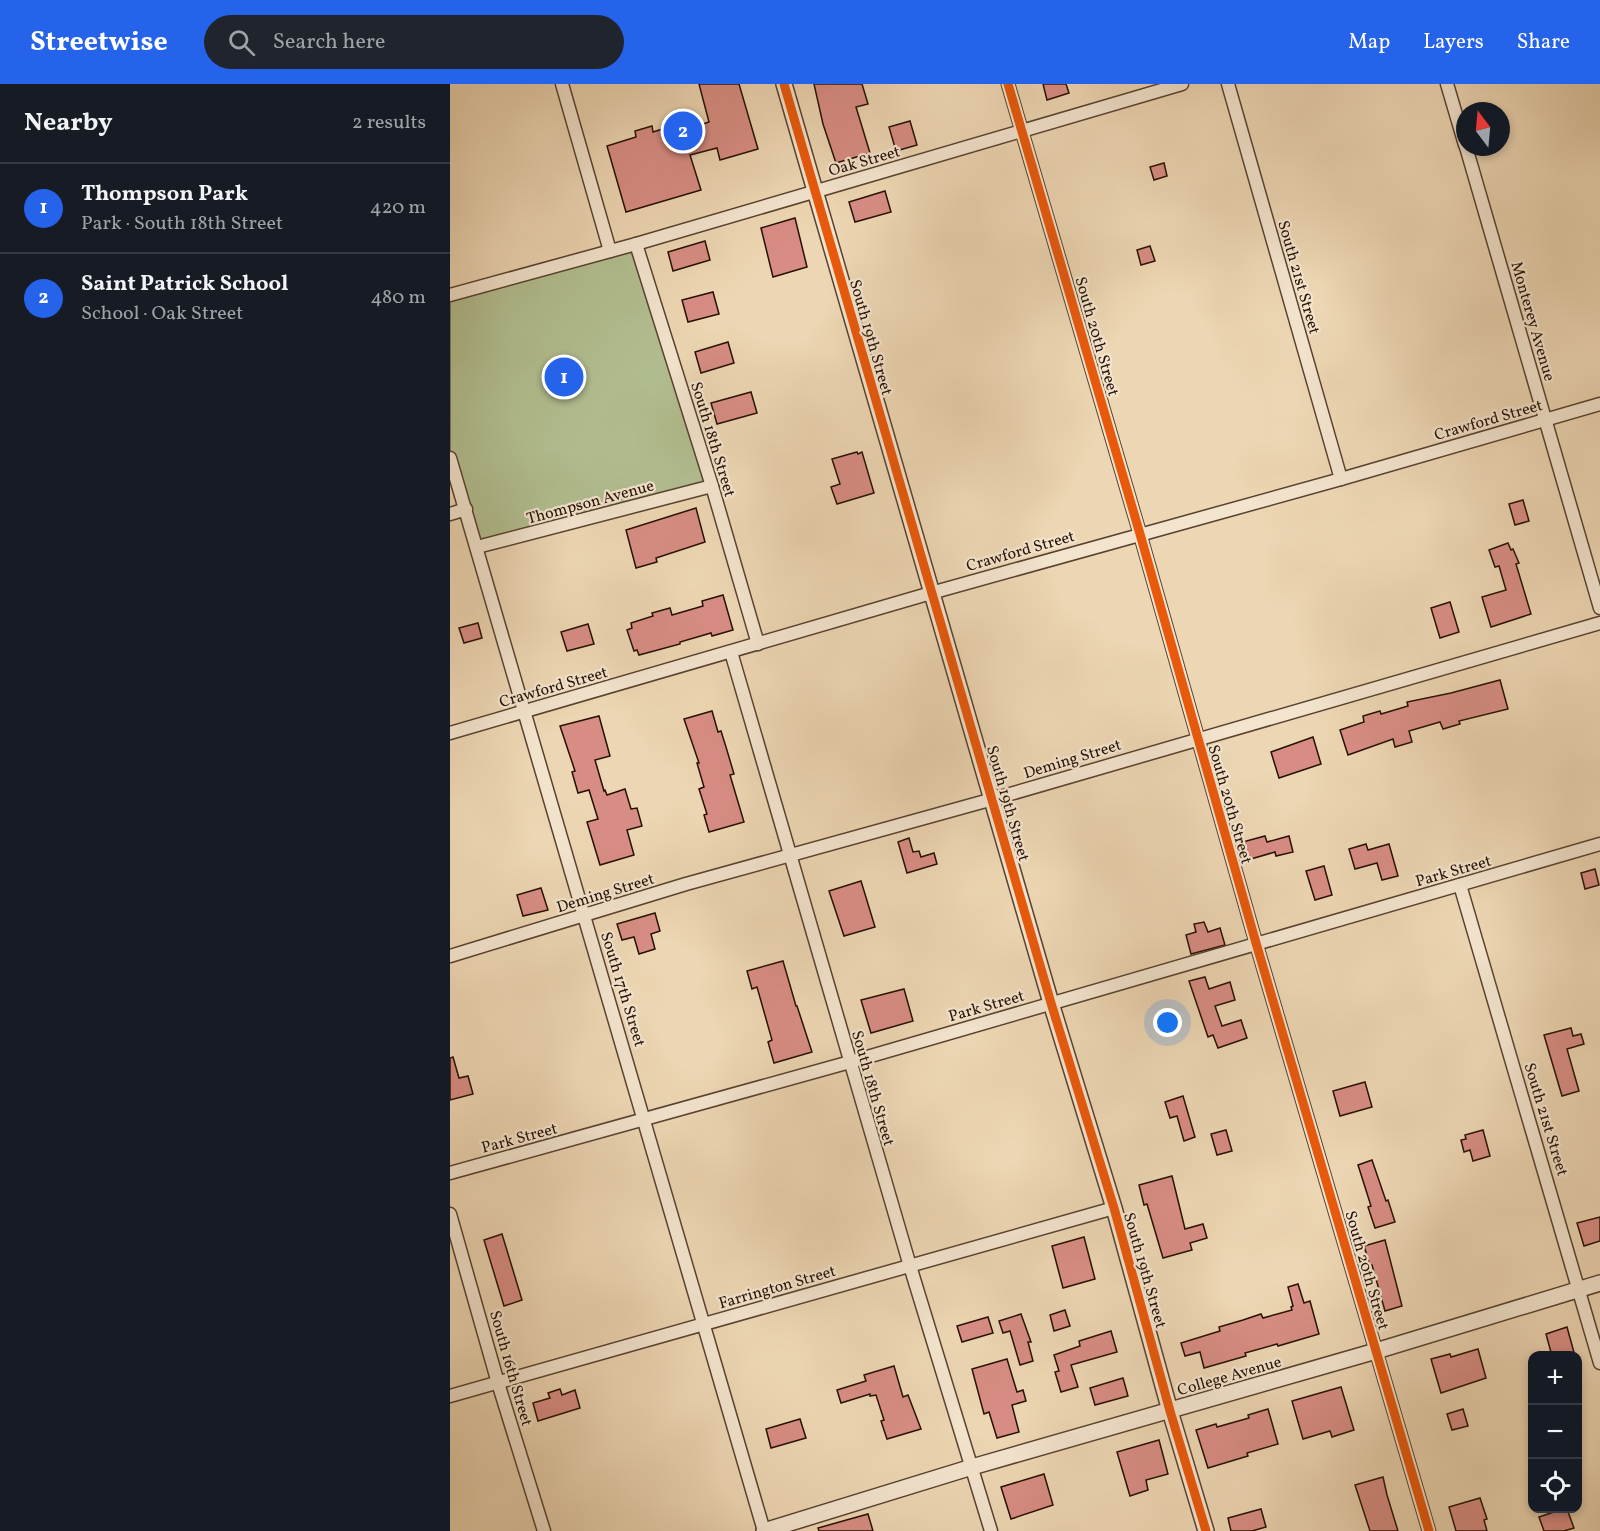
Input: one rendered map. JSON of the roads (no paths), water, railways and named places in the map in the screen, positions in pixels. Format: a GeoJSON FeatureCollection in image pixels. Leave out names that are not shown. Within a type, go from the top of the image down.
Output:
{"type":"FeatureCollection","features":[{"type":"Feature","properties":{"kind":"street"},"geometry":{"type":"LineString","coordinates":[[562,84],[609,251]]}},
{"type":"Feature","properties":{"kind":"street","name":"South 19th Street"},"geometry":{"type":"LineString","coordinates":[[784,84],[1051,1003],[1114,1208],[1206,1531]]}},
{"type":"Feature","properties":{"kind":"street","name":"South 20th Street"},"geometry":{"type":"LineString","coordinates":[[1008,84],[1140,534],[1256,943],[1429,1531]]}},
{"type":"Feature","properties":{"kind":"street","name":"Oak Street"},"geometry":{"type":"LineString","coordinates":[[450,296],[1182,84]]}},
{"type":"Feature","properties":{"kind":"street","name":"South 21st Street"},"geometry":{"type":"LineString","coordinates":[[1228,84],[1341,479]]}},
{"type":"Feature","properties":{"kind":"street","name":"Monterey Avenue"},"geometry":{"type":"LineString","coordinates":[[1447,84],[1456,115]]}},
{"type":"Feature","properties":{"kind":"street","name":"Monterey Avenue"},"geometry":{"type":"LineString","coordinates":[[1468,156],[1600,608]]}},
{"type":"Feature","properties":{"kind":"street","name":"South 18th Street"},"geometry":{"type":"LineString","coordinates":[[636,244],[712,486],[758,644]]}},
{"type":"Feature","properties":{"kind":"street","name":"Crawford Street"},"geometry":{"type":"LineString","coordinates":[[450,733],[931,592],[1341,479],[1600,404]]}},
{"type":"Feature","properties":{"kind":"street","name":"South 17th Street"},"geometry":{"type":"LineString","coordinates":[[450,458],[764,1531]]}},
{"type":"Feature","properties":{"kind":"street","name":"Thompson Avenue"},"geometry":{"type":"LineString","coordinates":[[477,547],[712,486]]}},
{"type":"Feature","properties":{"kind":"street"},"geometry":{"type":"LineString","coordinates":[[450,514],[466,509]]}},
{"type":"Feature","properties":{"kind":"street","name":"Deming Street"},"geometry":{"type":"LineString","coordinates":[[450,956],[686,884],[993,799],[1600,623]]}},
{"type":"Feature","properties":{"kind":"street","name":"South 18th Street"},"geometry":{"type":"LineString","coordinates":[[731,652],[849,1062],[991,1531]]}},
{"type":"Feature","properties":{"kind":"street","name":"Park Street"},"geometry":{"type":"LineString","coordinates":[[450,1173],[849,1062],[1600,844]]}},
{"type":"Feature","properties":{"kind":"street","name":"South 21st Street"},"geometry":{"type":"LineString","coordinates":[[1460,885],[1600,1363]]}},
{"type":"Feature","properties":{"kind":"street","name":"Farrington Street"},"geometry":{"type":"LineString","coordinates":[[450,1396],[1114,1208]]}},
{"type":"Feature","properties":{"kind":"street","name":"South 16th Street"},"geometry":{"type":"LineString","coordinates":[[450,1214],[498,1383],[544,1531]]}},
{"type":"Feature","properties":{"kind":"street","name":"College Avenue"},"geometry":{"type":"LineString","coordinates":[[764,1531],[972,1467],[1376,1351],[1600,1283]]}},
{"type":"Feature","properties":{"kind":"place","name":"Saint Patrick School"},"geometry":{"type":"Point","coordinates":[683,131]}},
{"type":"Feature","properties":{"kind":"place","name":"Thompson Park"},"geometry":{"type":"Point","coordinates":[564,377]}}]}
